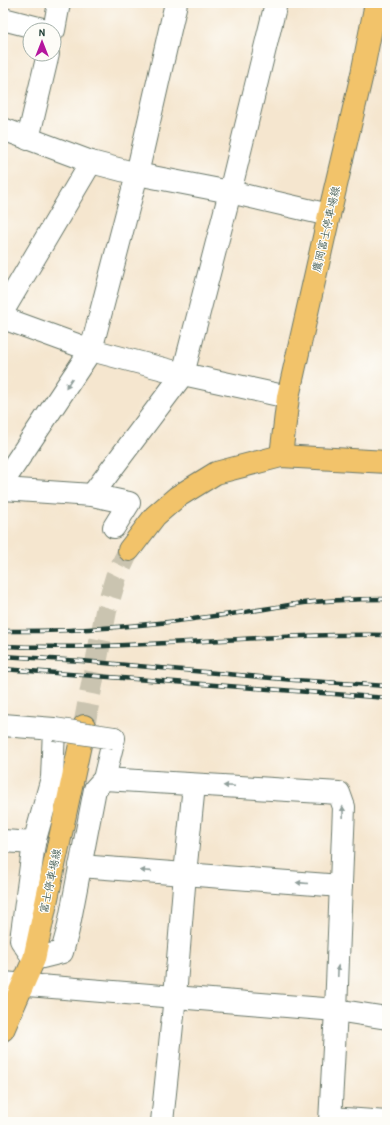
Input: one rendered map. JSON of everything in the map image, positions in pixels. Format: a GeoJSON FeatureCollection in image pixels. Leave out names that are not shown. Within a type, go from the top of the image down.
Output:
{"type":"FeatureCollection","features":[{"type":"Feature","properties":{"kind":"main road","name":"鷹岡富士停車場線"},"geometry":{"type":"LineString","coordinates":[[281,456],[288,397],[362,74],[376,3]]}},
{"type":"Feature","properties":{"kind":"main road"},"geometry":{"type":"LineString","coordinates":[[129,550],[155,516],[177,497],[216,473],[281,456],[387,462]]}},
{"type":"Feature","properties":{"kind":"main road","name":"富士停車場線"},"geometry":{"type":"LineString","coordinates":[[3,1030],[13,984],[34,959],[84,726]]}},
{"type":"Feature","properties":{"kind":"street"},"geometry":{"type":"LineString","coordinates":[[55,22],[59,3]]}},
{"type":"Feature","properties":{"kind":"street"},"geometry":{"type":"LineString","coordinates":[[3,482],[91,350],[137,174],[176,3]]}},
{"type":"Feature","properties":{"kind":"street"},"geometry":{"type":"LineString","coordinates":[[92,496],[183,374],[230,192],[276,3]]}},
{"type":"Feature","properties":{"kind":"street"},"geometry":{"type":"LineString","coordinates":[[3,19],[22,24]]}},
{"type":"Feature","properties":{"kind":"street"},"geometry":{"type":"LineString","coordinates":[[28,139],[46,62]]}},
{"type":"Feature","properties":{"kind":"street"},"geometry":{"type":"LineString","coordinates":[[3,129],[91,162],[137,174],[230,192],[329,215]]}},
{"type":"Feature","properties":{"kind":"street"},"geometry":{"type":"LineString","coordinates":[[3,311],[91,162]]}},
{"type":"Feature","properties":{"kind":"street"},"geometry":{"type":"LineString","coordinates":[[3,318],[91,350],[183,374],[288,397]]}},
{"type":"Feature","properties":{"kind":"street"},"geometry":{"type":"LineString","coordinates":[[3,490],[92,496],[129,503],[114,527]]}},
{"type":"Feature","properties":{"kind":"street"},"geometry":{"type":"LineString","coordinates":[[3,725],[54,729],[114,738],[104,779],[95,789],[68,930],[62,952],[34,959],[21,940],[34,843],[52,778],[54,729]]}},
{"type":"Feature","properties":{"kind":"street"},"geometry":{"type":"LineString","coordinates":[[104,779],[243,786],[339,793],[344,807],[331,1120],[387,1122]]}},
{"type":"Feature","properties":{"kind":"street"},"geometry":{"type":"LineString","coordinates":[[162,1122],[194,784]]}},
{"type":"Feature","properties":{"kind":"street"},"geometry":{"type":"LineString","coordinates":[[3,840],[34,843]]}},
{"type":"Feature","properties":{"kind":"street"},"geometry":{"type":"LineString","coordinates":[[80,866],[341,886]]}},
{"type":"Feature","properties":{"kind":"street"},"geometry":{"type":"LineString","coordinates":[[13,984],[336,1010],[387,1018]]}},
{"type":"Feature","properties":{"kind":"tunnel"},"geometry":{"type":"LineString","coordinates":[[84,726],[106,611],[116,577],[129,550]]}},
{"type":"Feature","properties":{"kind":"railway"},"geometry":{"type":"LineString","coordinates":[[3,631],[109,628],[189,620],[296,604],[342,600],[387,599]]}},
{"type":"Feature","properties":{"kind":"railway"},"geometry":{"type":"LineString","coordinates":[[3,646],[99,646],[339,635],[387,635]]}},
{"type":"Feature","properties":{"kind":"railway"},"geometry":{"type":"LineString","coordinates":[[3,656],[82,661],[294,680],[387,686]]}},
{"type":"Feature","properties":{"kind":"railway"},"geometry":{"type":"LineString","coordinates":[[3,669],[387,698]]}}]}
